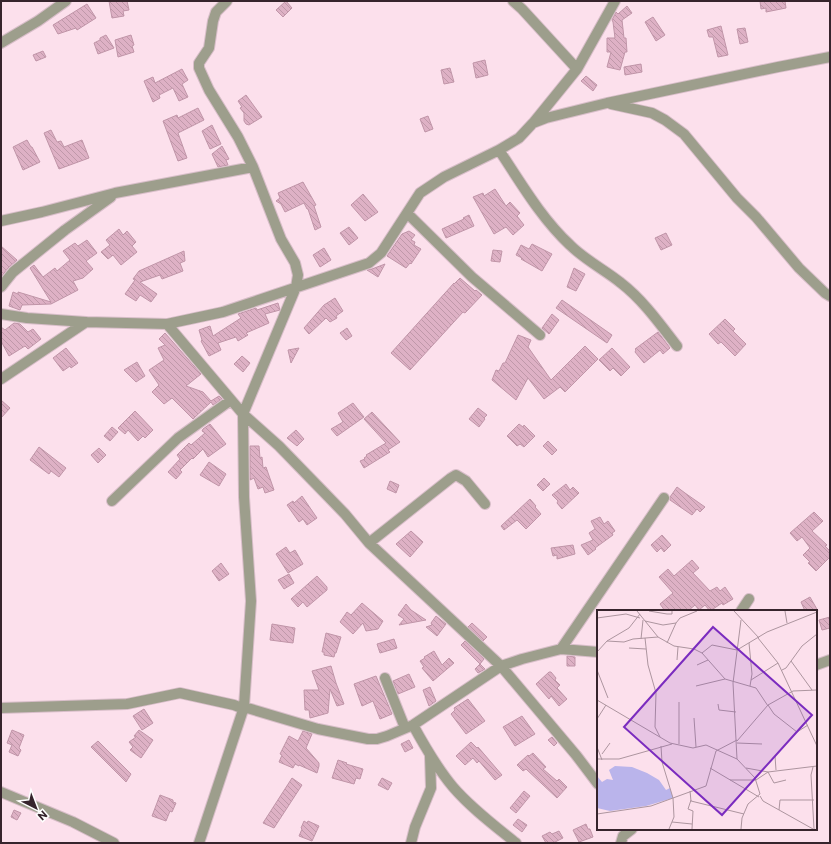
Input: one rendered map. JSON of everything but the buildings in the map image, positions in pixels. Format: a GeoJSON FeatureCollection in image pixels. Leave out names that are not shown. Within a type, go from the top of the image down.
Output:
{"type":"FeatureCollection","features":[{"type":"Feature","properties":{"kind":"street"},"geometry":{"type":"LineString","coordinates":[[1,43],[38,21],[66,1]]}},
{"type":"Feature","properties":{"kind":"street"},"geometry":{"type":"LineString","coordinates":[[199,843],[244,708],[251,601],[244,497],[244,414],[296,287],[298,275],[295,263],[281,239],[253,167],[238,137],[209,90],[199,68],[199,63],[209,48],[213,21],[216,12],[227,1]]}},
{"type":"Feature","properties":{"kind":"street"},"geometry":{"type":"LineString","coordinates":[[513,1],[577,69]]}},
{"type":"Feature","properties":{"kind":"street"},"geometry":{"type":"LineString","coordinates":[[1,314],[27,318],[86,322],[166,324],[223,312],[369,263],[381,253],[420,193],[444,177],[499,150],[519,138],[577,69],[615,1]]}},
{"type":"Feature","properties":{"kind":"street"},"geometry":{"type":"LineString","coordinates":[[533,123],[546,118],[607,103],[830,57]]}},
{"type":"Feature","properties":{"kind":"street"},"geometry":{"type":"LineString","coordinates":[[607,103],[652,113],[665,120],[684,134],[737,198],[756,217],[799,268],[830,296]]}},
{"type":"Feature","properties":{"kind":"street"},"geometry":{"type":"LineString","coordinates":[[499,150],[538,208],[571,246],[622,284],[649,310],[677,346]]}},
{"type":"Feature","properties":{"kind":"street"},"geometry":{"type":"LineString","coordinates":[[1,221],[115,193],[253,167]]}},
{"type":"Feature","properties":{"kind":"street"},"geometry":{"type":"LineString","coordinates":[[1,287],[13,272],[65,230],[115,193]]}},
{"type":"Feature","properties":{"kind":"street"},"geometry":{"type":"LineString","coordinates":[[407,213],[472,277],[540,335]]}},
{"type":"Feature","properties":{"kind":"street"},"geometry":{"type":"LineString","coordinates":[[1,379],[86,322]]}},
{"type":"Feature","properties":{"kind":"street"},"geometry":{"type":"LineString","coordinates":[[166,324],[231,400],[279,446],[339,508],[369,544],[501,666],[576,755],[597,783]]}},
{"type":"Feature","properties":{"kind":"street"},"geometry":{"type":"LineString","coordinates":[[166,324],[244,414]]}},
{"type":"Feature","properties":{"kind":"street"},"geometry":{"type":"LineString","coordinates":[[112,501],[178,438],[231,400]]}},
{"type":"Feature","properties":{"kind":"street"},"geometry":{"type":"LineString","coordinates":[[369,544],[451,478],[456,476],[466,481],[485,504]]}},
{"type":"Feature","properties":{"kind":"street"},"geometry":{"type":"LineString","coordinates":[[561,649],[664,498]]}},
{"type":"Feature","properties":{"kind":"street"},"geometry":{"type":"LineString","coordinates":[[742,610],[749,599]]}},
{"type":"Feature","properties":{"kind":"street"},"geometry":{"type":"LineString","coordinates":[[1,708],[127,704],[180,693],[234,705],[318,729],[368,739],[377,739],[409,726],[501,666],[561,649],[597,652]]}},
{"type":"Feature","properties":{"kind":"street"},"geometry":{"type":"LineString","coordinates":[[817,665],[830,660]]}},
{"type":"Feature","properties":{"kind":"street"},"geometry":{"type":"LineString","coordinates":[[385,678],[409,726],[453,788],[485,818],[516,843]]}},
{"type":"Feature","properties":{"kind":"street"},"geometry":{"type":"LineString","coordinates":[[411,843],[415,827],[431,788],[430,756]]}},
{"type":"Feature","properties":{"kind":"street"},"geometry":{"type":"LineString","coordinates":[[2,794],[73,822],[114,843]]}},
{"type":"Feature","properties":{"kind":"street"},"geometry":{"type":"LineString","coordinates":[[624,838],[631,830]]}}]}
